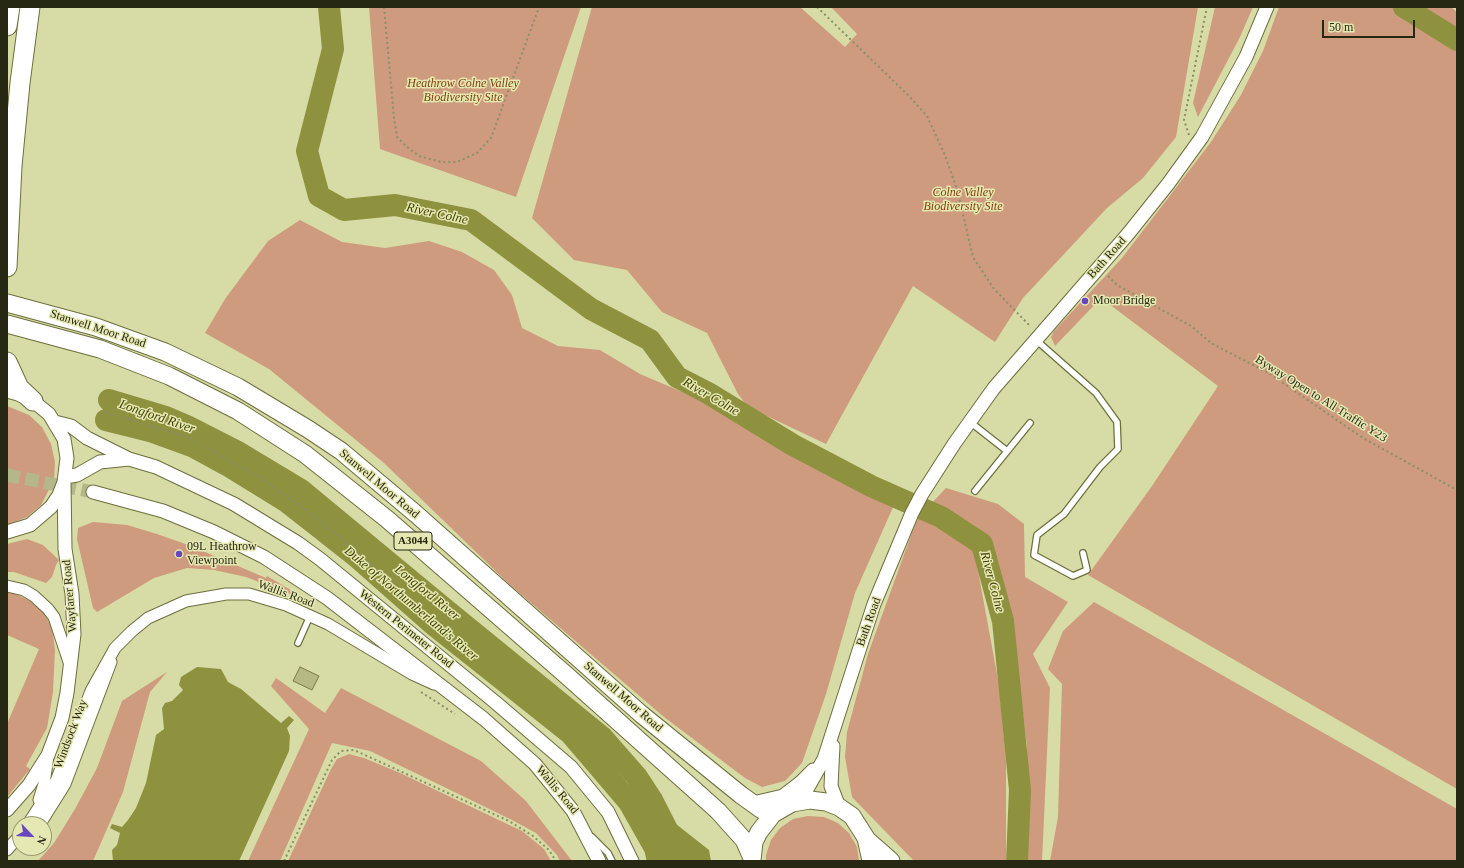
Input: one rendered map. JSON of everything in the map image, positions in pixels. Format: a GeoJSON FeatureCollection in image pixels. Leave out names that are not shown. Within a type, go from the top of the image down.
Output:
{"type":"FeatureCollection","features":[{"type":"Feature","properties":{"kind":"highway"},"geometry":{"type":"LineString","coordinates":[[7,26],[10,7]]}},
{"type":"Feature","properties":{"kind":"highway"},"geometry":{"type":"LineString","coordinates":[[7,259],[12,166],[21,75],[30,7]]}},
{"type":"Feature","properties":{"kind":"highway"},"geometry":{"type":"LineString","coordinates":[[7,362],[19,388],[33,400]]}},
{"type":"Feature","properties":{"kind":"main road","name":"Stanwell Moor Road"},"geometry":{"type":"LineString","coordinates":[[7,303],[96,327],[164,352],[238,387],[308,429],[340,451],[373,478],[641,714],[762,810],[773,814]]}},
{"type":"Feature","properties":{"kind":"main road","name":"Stanwell Moor Road"},"geometry":{"type":"LineString","coordinates":[[7,324],[100,349],[170,376],[238,411],[305,454],[388,519],[718,811],[744,840],[752,859]]}},
{"type":"Feature","properties":{"kind":"main road"},"geometry":{"type":"LineString","coordinates":[[752,859],[754,842],[759,832],[773,814],[792,803],[810,800],[826,802],[839,807],[852,816],[866,838],[890,861]]}},
{"type":"Feature","properties":{"kind":"main road"},"geometry":{"type":"LineString","coordinates":[[866,838],[871,861]]}},
{"type":"Feature","properties":{"kind":"street","name":"Bath Road"},"geometry":{"type":"LineString","coordinates":[[792,803],[807,789],[824,759],[874,604],[912,513],[922,494],[994,388],[1128,234],[1168,184],[1193,149],[1226,96],[1246,57],[1267,7]]}},
{"type":"Feature","properties":{"kind":"street"},"geometry":{"type":"LineString","coordinates":[[7,391],[33,400]]}},
{"type":"Feature","properties":{"kind":"street","name":"Wayfarer Road"},"geometry":{"type":"LineString","coordinates":[[33,400],[45,410],[55,422],[64,439],[67,458],[65,479],[65,549],[74,617],[71,669],[62,718],[48,756],[39,816]]}},
{"type":"Feature","properties":{"kind":"street","name":"Western Perimeter Road"},"geometry":{"type":"LineString","coordinates":[[55,422],[71,426],[87,438],[129,459],[156,468],[234,504],[298,543],[489,697],[571,768],[608,812],[621,834],[632,861]]}},
{"type":"Feature","properties":{"kind":"street","name":"Western Perimeter Road"},"geometry":{"type":"LineString","coordinates":[[65,479],[100,462],[129,459]]}},
{"type":"Feature","properties":{"kind":"street"},"geometry":{"type":"LineString","coordinates":[[7,532],[30,525],[41,517],[59,495],[65,479]]}},
{"type":"Feature","properties":{"kind":"street","name":"Western Perimeter Road"},"geometry":{"type":"LineString","coordinates":[[93,492],[163,511],[214,532],[264,557],[327,598],[484,719],[535,764],[560,793],[573,811],[599,861]]}},
{"type":"Feature","properties":{"kind":"street"},"geometry":{"type":"LineString","coordinates":[[7,586],[24,590],[34,596],[48,609],[54,617],[71,669]]}},
{"type":"Feature","properties":{"kind":"street","name":"Wallis Road"},"geometry":{"type":"LineString","coordinates":[[39,816],[56,781],[90,691],[115,648],[148,618],[166,609],[203,597],[226,594],[249,594],[286,605],[328,624],[412,674],[450,692]]}},
{"type":"Feature","properties":{"kind":"street","name":"Bath Road"},"geometry":{"type":"LineString","coordinates":[[833,734],[831,786],[839,807]]}},
{"type":"Feature","properties":{"kind":"street","name":"Wayfarer Road"},"geometry":{"type":"LineString","coordinates":[[7,810],[29,785],[48,756]]}},
{"type":"Feature","properties":{"kind":"street"},"geometry":{"type":"LineString","coordinates":[[753,803],[783,796],[800,783],[824,759]]}},
{"type":"Feature","properties":{"kind":"lane"},"geometry":{"type":"LineString","coordinates":[[1037,337],[1096,393],[1117,422],[1118,449],[1100,467],[1064,514],[1037,535],[1034,555],[1073,576],[1088,570],[1083,553]]}},
{"type":"Feature","properties":{"kind":"lane"},"geometry":{"type":"LineString","coordinates":[[970,422],[1006,451]]}},
{"type":"Feature","properties":{"kind":"lane"},"geometry":{"type":"LineString","coordinates":[[975,491],[1006,451],[1030,424]]}},
{"type":"Feature","properties":{"kind":"lane"},"geometry":{"type":"LineString","coordinates":[[298,643],[310,616]]}},
{"type":"Feature","properties":{"kind":"lane","name":"Western Perimeter Road"},"geometry":{"type":"LineString","coordinates":[[583,828],[608,853],[612,861]]}},
{"type":"Feature","properties":{"kind":"path"},"geometry":{"type":"LineString","coordinates":[[384,7],[397,137],[419,156],[441,162],[457,162],[477,153],[491,138],[538,7]]}},
{"type":"Feature","properties":{"kind":"path"},"geometry":{"type":"LineString","coordinates":[[817,7],[909,96],[927,116],[944,153],[957,189],[973,257],[994,289],[1037,337]]}},
{"type":"Feature","properties":{"kind":"path"},"geometry":{"type":"LineString","coordinates":[[1193,149],[1184,120],[1207,7]]}},
{"type":"Feature","properties":{"kind":"path","name":"Byway Open to All Traffic Y23"},"geometry":{"type":"LineString","coordinates":[[1098,268],[1117,285],[1191,326],[1211,343],[1270,374],[1363,438],[1457,490]]}},
{"type":"Feature","properties":{"kind":"path"},"geometry":{"type":"LineString","coordinates":[[104,412],[185,436],[262,479],[318,519],[396,584]]}},
{"type":"Feature","properties":{"kind":"path"},"geometry":{"type":"LineString","coordinates":[[419,691],[456,715]]}},
{"type":"Feature","properties":{"kind":"path"},"geometry":{"type":"LineString","coordinates":[[284,861],[332,760],[341,751],[354,750],[509,821],[533,836],[549,850],[556,861]]}},
{"type":"Feature","properties":{"kind":"green space","name":"Heathrow Colne Valley Biodiversity Site"},"geometry":{"type":"Polygon","coordinates":[[[369,7],[581,7],[516,197],[380,149],[369,7]]]}},
{"type":"Feature","properties":{"kind":"green space","name":"Colne Valley Biodiversity Site"},"geometry":{"type":"Polygon","coordinates":[[[592,7],[800,7],[845,47],[857,34],[831,7],[1198,7],[1176,137],[1143,178],[1107,208],[1023,298],[995,342],[913,286],[826,444],[748,407],[738,394],[707,333],[662,312],[627,270],[574,260],[532,218],[592,7]]]}},
{"type":"Feature","properties":{"kind":"green space"},"geometry":{"type":"Polygon","coordinates":[[[1215,7],[1253,7],[1240,37],[1198,117],[1193,103],[1215,7]]]}},
{"type":"Feature","properties":{"kind":"green space"},"geometry":{"type":"Polygon","coordinates":[[[1279,7],[1451,7],[1457,12],[1457,789],[1088,575],[1152,486],[1218,386],[1101,298],[1055,346],[1051,337],[1054,331],[1122,258],[1211,142],[1241,95],[1263,51],[1279,7]]]}},
{"type":"Feature","properties":{"kind":"green space"},"geometry":{"type":"Polygon","coordinates":[[[300,220],[342,242],[385,248],[429,241],[462,252],[494,270],[512,295],[522,328],[558,346],[600,350],[640,374],[713,405],[713,410],[716,406],[788,453],[894,505],[855,593],[826,694],[802,763],[785,781],[762,787],[745,778],[664,717],[509,584],[384,463],[269,369],[205,333],[225,299],[268,241],[300,220]]]}},
{"type":"Feature","properties":{"kind":"green space"},"geometry":{"type":"Polygon","coordinates":[[[7,406],[29,415],[42,427],[51,444],[55,462],[54,480],[41,505],[27,517],[7,525],[7,406]]]}},
{"type":"Feature","properties":{"kind":"green space"},"geometry":{"type":"Polygon","coordinates":[[[946,488],[998,504],[1024,524],[1025,577],[1068,602],[1033,654],[1050,688],[1042,861],[1027,861],[1027,746],[1016,656],[998,568],[989,537],[929,506],[946,488]]]}},
{"type":"Feature","properties":{"kind":"green space"},"geometry":{"type":"Polygon","coordinates":[[[918,516],[974,549],[999,685],[1006,761],[1006,861],[914,861],[852,797],[845,757],[847,732],[868,654],[918,516]]]}},
{"type":"Feature","properties":{"kind":"green space"},"geometry":{"type":"Polygon","coordinates":[[[93,522],[127,525],[191,546],[266,578],[267,576],[294,592],[293,595],[246,577],[214,570],[187,568],[154,578],[97,612],[93,608],[77,539],[78,528],[93,522]]]}},
{"type":"Feature","properties":{"kind":"green space"},"geometry":{"type":"Polygon","coordinates":[[[27,539],[43,545],[59,560],[52,577],[46,583],[14,572],[7,572],[7,544],[27,539]]]}},
{"type":"Feature","properties":{"kind":"green space"},"geometry":{"type":"Polygon","coordinates":[[[7,592],[31,601],[42,611],[52,627],[55,650],[53,692],[47,728],[26,766],[30,769],[7,797],[7,724],[39,649],[7,635],[7,592]]]}},
{"type":"Feature","properties":{"kind":"green space"},"geometry":{"type":"Polygon","coordinates":[[[1094,602],[1457,809],[1457,861],[1050,861],[1058,817],[1062,684],[1048,669],[1063,631],[1094,602]]]}},
{"type":"Feature","properties":{"kind":"green space"},"geometry":{"type":"Polygon","coordinates":[[[167,672],[150,692],[123,792],[93,861],[38,861],[42,856],[52,856],[52,845],[75,809],[97,768],[122,701],[167,672]]]}},
{"type":"Feature","properties":{"kind":"green space"},"geometry":{"type":"Polygon","coordinates":[[[276,678],[325,713],[341,688],[481,761],[526,801],[572,861],[560,861],[557,855],[536,833],[512,820],[370,751],[332,743],[280,861],[248,861],[309,729],[271,686],[276,678]]]}},
{"type":"Feature","properties":{"kind":"green space"},"geometry":{"type":"Polygon","coordinates":[[[349,754],[364,758],[400,773],[522,831],[544,849],[551,861],[288,861],[331,769],[337,759],[349,754]]]}},
{"type":"Feature","properties":{"kind":"green space"},"geometry":{"type":"Polygon","coordinates":[[[808,816],[824,817],[838,823],[849,833],[857,847],[859,861],[766,861],[766,855],[771,840],[780,828],[793,819],[808,816]]]}},
{"type":"Feature","properties":{"kind":"shaded area"},"geometry":{"type":"Polygon","coordinates":[[[197,667],[221,669],[228,682],[241,689],[281,723],[289,716],[294,720],[287,728],[290,736],[289,751],[239,861],[113,861],[112,850],[117,845],[120,833],[110,828],[112,824],[122,827],[136,808],[146,783],[156,735],[164,729],[162,708],[165,703],[172,701],[183,690],[179,685],[181,677],[197,667]]]}},
{"type":"Feature","properties":{"kind":"shaded area"},"geometry":{"type":"Polygon","coordinates":[[[662,813],[709,850],[711,861],[667,861],[652,820],[662,813]]]}},
{"type":"Feature","properties":{"kind":"building"},"geometry":{"type":"Polygon","coordinates":[[[300,667],[319,676],[312,690],[293,681],[300,667]]]}},
{"type":"Feature","properties":{"kind":"waterway","name":"River Colne"},"geometry":{"type":"LineString","coordinates":[[329,7],[333,49],[307,151],[319,196],[344,210],[395,205],[471,220],[591,309],[650,340],[677,377],[708,393],[793,445],[871,486],[941,517],[982,544],[1003,621],[1020,790],[1017,861]]}},
{"type":"Feature","properties":{"kind":"waterway"},"geometry":{"type":"LineString","coordinates":[[1404,7],[1457,40]]}},
{"type":"Feature","properties":{"kind":"waterway","name":"Longford River"},"geometry":{"type":"LineString","coordinates":[[109,400],[166,417],[187,426],[236,451],[301,490],[602,737],[637,777],[652,800],[683,861]]}},
{"type":"Feature","properties":{"kind":"waterway","name":"Duke of Northumberland's River"},"geometry":{"type":"LineString","coordinates":[[106,420],[150,431],[194,447],[227,465],[287,502],[358,558],[435,626],[571,734],[629,802],[655,848],[658,861]]}},
{"type":"Feature","properties":{"kind":"tunnel"},"geometry":{"type":"LineString","coordinates":[[7,475],[93,492]]}},
{"type":"Feature","properties":{"kind":"place","name":"Moor Bridge"},"geometry":{"type":"Point","coordinates":[1085,301]}},
{"type":"Feature","properties":{"kind":"place","name":"09L Heathrow Viewpoint"},"geometry":{"type":"Point","coordinates":[179,554]}}]}
